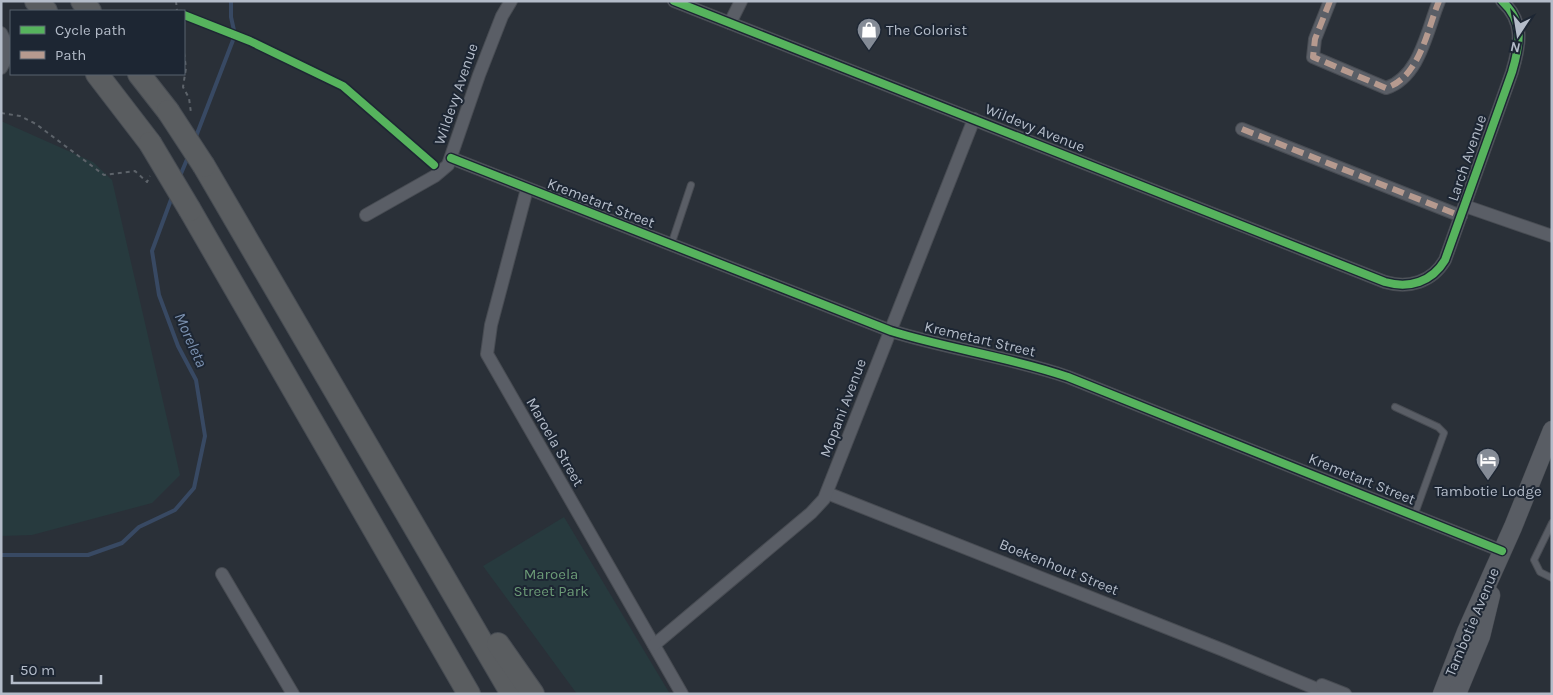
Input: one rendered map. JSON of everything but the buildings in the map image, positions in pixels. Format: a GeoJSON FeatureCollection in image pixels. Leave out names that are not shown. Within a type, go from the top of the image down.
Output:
{"type":"FeatureCollection","features":[{"type":"Feature","properties":{"kind":"highway"},"geometry":{"type":"LineString","coordinates":[[36,1],[45,10]]}},
{"type":"Feature","properties":{"kind":"highway"},"geometry":{"type":"LineString","coordinates":[[98,75],[150,143],[469,694]]}},
{"type":"Feature","properties":{"kind":"highway"},"geometry":{"type":"LineString","coordinates":[[140,75],[168,111],[204,166],[512,694]]}},
{"type":"Feature","properties":{"kind":"highway"},"geometry":{"type":"LineString","coordinates":[[426,544],[534,694]]}},
{"type":"Feature","properties":{"kind":"highway"},"geometry":{"type":"LineString","coordinates":[[423,615],[456,694]]}},
{"type":"Feature","properties":{"kind":"main road","name":"Tambotie Avenue"},"geometry":{"type":"LineString","coordinates":[[1442,694],[1466,632],[1547,455],[1552,430]]}},
{"type":"Feature","properties":{"kind":"main road","name":"Tambotie Avenue"},"geometry":{"type":"LineString","coordinates":[[1457,694],[1481,636],[1502,551]]}},
{"type":"Feature","properties":{"kind":"street","name":"Wildevy Avenue"},"geometry":{"type":"LineString","coordinates":[[366,215],[442,171],[451,158],[491,44],[502,16],[511,1]]}},
{"type":"Feature","properties":{"kind":"street","name":"Wildevy Avenue"},"geometry":{"type":"LineString","coordinates":[[674,1],[1385,282]]}},
{"type":"Feature","properties":{"kind":"street"},"geometry":{"type":"LineString","coordinates":[[730,23],[741,1]]}},
{"type":"Feature","properties":{"kind":"street"},"geometry":{"type":"LineString","coordinates":[[1330,1],[1315,39],[1313,57],[1386,88],[1397,84],[1414,64],[1439,1]]}},
{"type":"Feature","properties":{"kind":"street","name":"Larch Avenue"},"geometry":{"type":"LineString","coordinates":[[1385,282],[1411,285],[1435,273],[1445,260],[1519,46],[1520,34],[1517,20],[1502,1]]}},
{"type":"Feature","properties":{"kind":"street"},"geometry":{"type":"LineString","coordinates":[[1,33],[7,48],[6,58],[1,68]]}},
{"type":"Feature","properties":{"kind":"street","name":"Mopani Avenue"},"geometry":{"type":"LineString","coordinates":[[654,646],[811,513],[827,493],[974,119]]}},
{"type":"Feature","properties":{"kind":"street"},"geometry":{"type":"LineString","coordinates":[[1242,128],[1463,211],[1552,236]]}},
{"type":"Feature","properties":{"kind":"street","name":"Kremetart Street"},"geometry":{"type":"LineString","coordinates":[[451,158],[891,331],[920,340],[1034,366],[1068,377],[1502,551]]}},
{"type":"Feature","properties":{"kind":"street","name":"Maroela Street"},"geometry":{"type":"LineString","coordinates":[[527,189],[491,325],[487,345],[488,354],[682,694]]}},
{"type":"Feature","properties":{"kind":"street","name":"Boekenhout Street"},"geometry":{"type":"LineString","coordinates":[[827,493],[1279,672],[1329,694]]}},
{"type":"Feature","properties":{"kind":"street"},"geometry":{"type":"LineString","coordinates":[[222,574],[293,694]]}},
{"type":"Feature","properties":{"kind":"street","name":"Boekenhout Street"},"geometry":{"type":"LineString","coordinates":[[1279,672],[1345,694]]}},
{"type":"Feature","properties":{"kind":"lane"},"geometry":{"type":"LineString","coordinates":[[670,245],[691,185]]}},
{"type":"Feature","properties":{"kind":"lane"},"geometry":{"type":"LineString","coordinates":[[1395,407],[1438,427],[1444,434],[1414,516]]}},
{"type":"Feature","properties":{"kind":"lane"},"geometry":{"type":"LineString","coordinates":[[1552,523],[1534,560],[1540,572],[1552,578]]}},
{"type":"Feature","properties":{"kind":"green space"},"geometry":{"type":"Polygon","coordinates":[[[1,121],[93,162],[112,180],[180,475],[152,503],[32,535],[1,536],[1,121]]]}},
{"type":"Feature","properties":{"kind":"green space","name":"Maroela Street Park"},"geometry":{"type":"Polygon","coordinates":[[[564,517],[670,694],[577,694],[483,566],[564,517]]]}},
{"type":"Feature","properties":{"kind":"waterway","name":"Moreleta"},"geometry":{"type":"LineString","coordinates":[[195,139],[235,35],[231,17],[231,1]]}},
{"type":"Feature","properties":{"kind":"waterway","name":"Moreleta"},"geometry":{"type":"LineString","coordinates":[[180,176],[188,157]]}},
{"type":"Feature","properties":{"kind":"waterway","name":"Moreleta"},"geometry":{"type":"LineString","coordinates":[[1,555],[88,555],[122,543],[139,527],[175,510],[194,488],[205,436],[196,380],[178,346],[159,295],[152,251],[172,197]]}},
{"type":"Feature","properties":{"kind":"marked path"},"geometry":{"type":"LineString","coordinates":[[1330,1],[1315,39],[1313,57],[1386,88],[1398,82],[1415,63],[1439,1]]}},
{"type":"Feature","properties":{"kind":"marked path"},"geometry":{"type":"LineString","coordinates":[[1242,129],[1461,216]]}},
{"type":"Feature","properties":{"kind":"cycle path"},"geometry":{"type":"LineString","coordinates":[[674,1],[1385,282],[1403,285],[1419,282],[1434,274],[1445,260],[1512,72],[1519,34],[1514,17],[1502,1]]}},
{"type":"Feature","properties":{"kind":"cycle path"},"geometry":{"type":"LineString","coordinates":[[185,15],[250,41],[343,86],[434,165]]}},
{"type":"Feature","properties":{"kind":"cycle path"},"geometry":{"type":"LineString","coordinates":[[451,158],[891,331],[1024,364],[1068,377],[1502,551]]}},
{"type":"Feature","properties":{"kind":"place","name":"The Colorist"},"geometry":{"type":"Point","coordinates":[869,51]}},
{"type":"Feature","properties":{"kind":"place","name":"Tambotie Lodge"},"geometry":{"type":"Point","coordinates":[1488,481]}}]}
